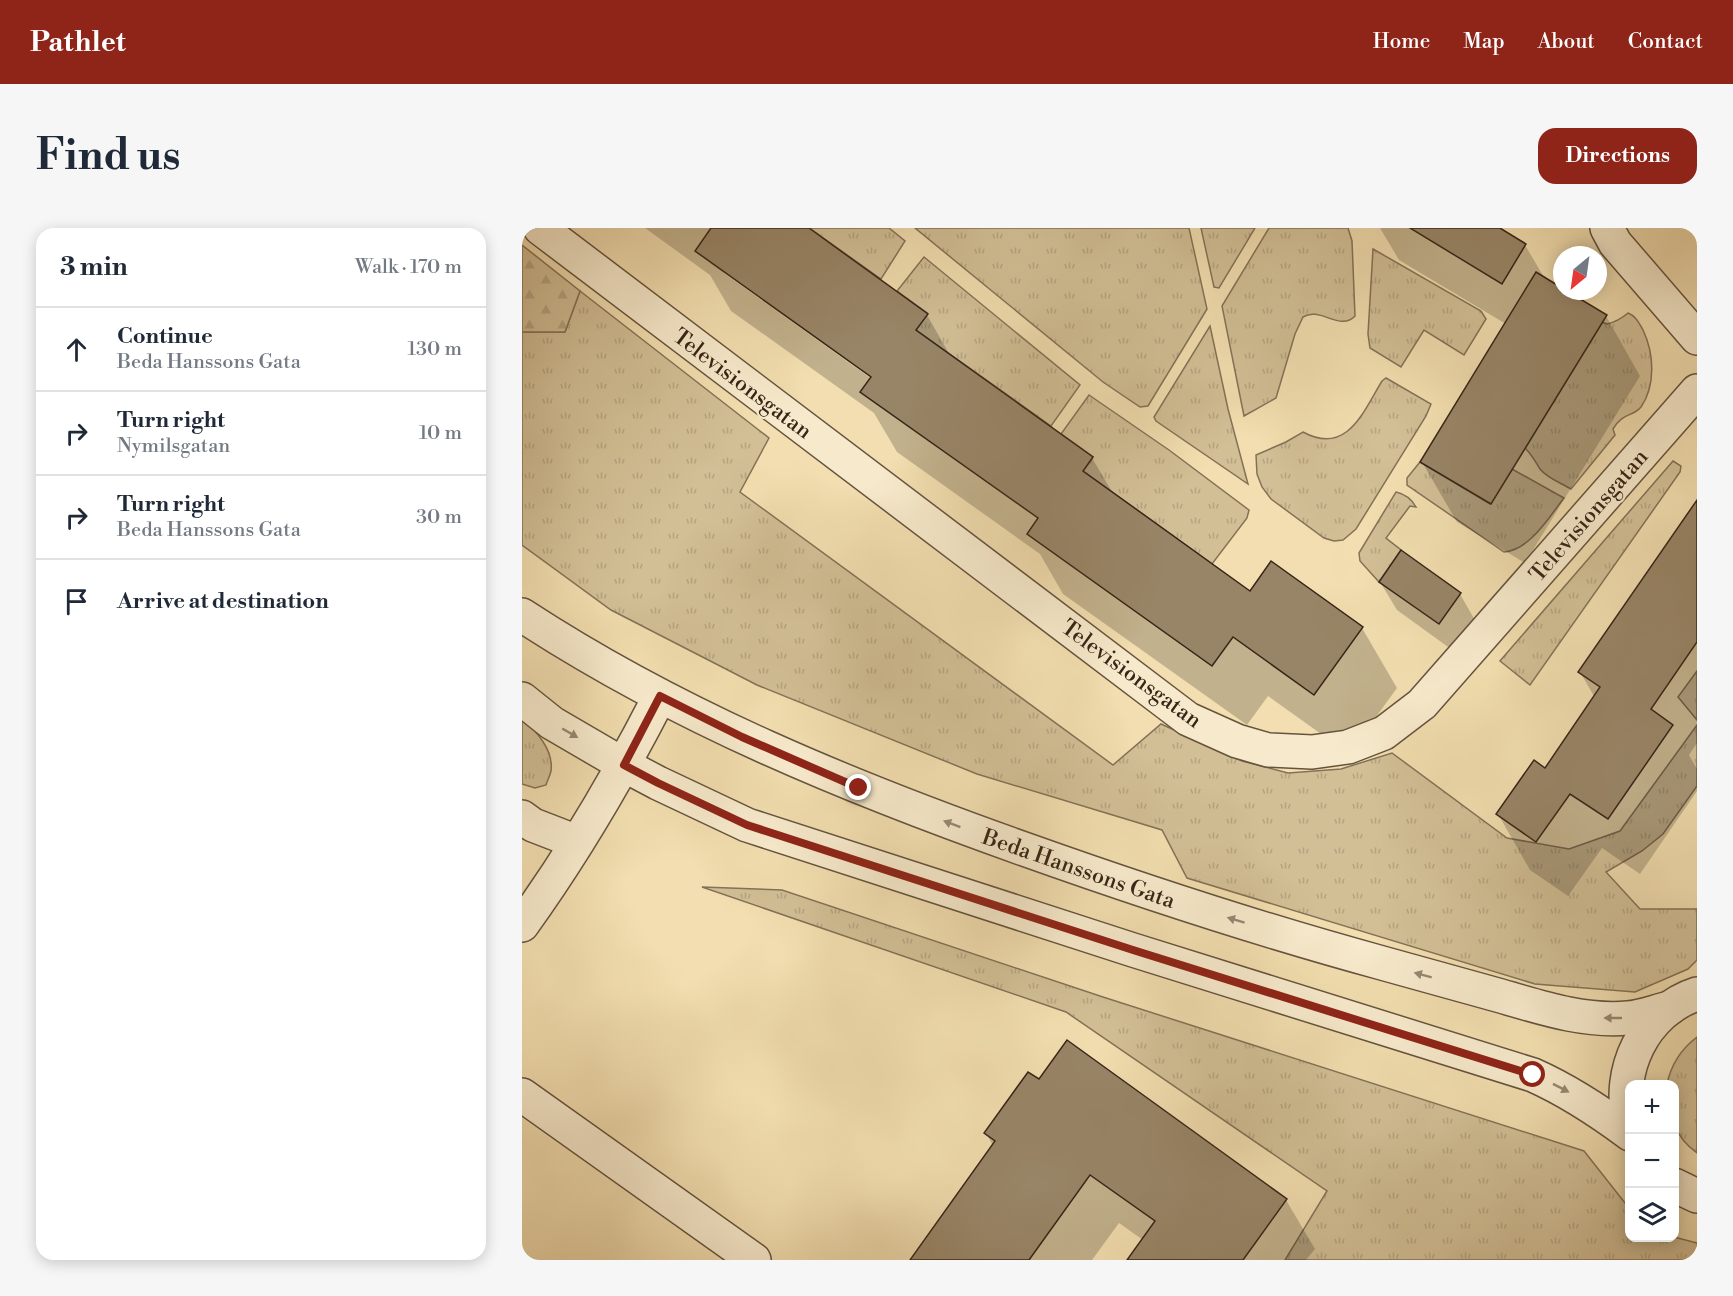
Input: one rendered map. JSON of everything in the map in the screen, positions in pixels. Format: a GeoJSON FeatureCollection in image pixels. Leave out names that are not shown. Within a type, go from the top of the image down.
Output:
{"type":"FeatureCollection","features":[{"type":"Feature","properties":{"kind":"street","name":"Televisionsgatan"},"geometry":{"type":"LineString","coordinates":[[540,228],[1188,719],[1236,741],[1268,750],[1312,752],[1348,747],[1384,733],[1422,704],[1697,392]]}},
{"type":"Feature","properties":{"kind":"street"},"geometry":{"type":"LineString","coordinates":[[1607,228],[1615,243],[1697,338]]}},
{"type":"Feature","properties":{"kind":"street","name":"Beda Hanssons Gata"},"geometry":{"type":"LineString","coordinates":[[522,615],[595,661],[742,737],[859,788],[980,834],[1151,894],[1339,952],[1551,1010],[1595,1018],[1629,1018],[1688,997]]}},
{"type":"Feature","properties":{"kind":"street"},"geometry":{"type":"LineString","coordinates":[[522,925],[568,859],[624,765],[660,696]]}},
{"type":"Feature","properties":{"kind":"street"},"geometry":{"type":"LineString","coordinates":[[522,699],[552,723],[624,765],[747,825],[1533,1075],[1589,1104],[1625,1131]]}},
{"type":"Feature","properties":{"kind":"street"},"geometry":{"type":"LineString","coordinates":[[522,817],[533,825],[577,842]]}},
{"type":"Feature","properties":{"kind":"street","name":"Beda Hanssons Gata"},"geometry":{"type":"LineString","coordinates":[[1628,1080],[1629,1067],[1644,1034],[1656,1020],[1688,997]]}},
{"type":"Feature","properties":{"kind":"street"},"geometry":{"type":"LineString","coordinates":[[522,1095],[754,1260]]}},
{"type":"Feature","properties":{"kind":"street"},"geometry":{"type":"LineString","coordinates":[[1679,1187],[1697,1196]]}},
{"type":"Feature","properties":{"kind":"green space"},"geometry":{"type":"Polygon","coordinates":[[[809,228],[889,228],[905,241],[881,279],[809,228]]]}},
{"type":"Feature","properties":{"kind":"green space"},"geometry":{"type":"Polygon","coordinates":[[[915,228],[1189,228],[1207,309],[1148,406],[1140,407],[1103,382],[915,228]]]}},
{"type":"Feature","properties":{"kind":"green space"},"geometry":{"type":"Polygon","coordinates":[[[1201,228],[1255,228],[1219,288],[1214,287],[1201,228]]]}},
{"type":"Feature","properties":{"kind":"green space"},"geometry":{"type":"Polygon","coordinates":[[[1269,228],[1348,228],[1352,241],[1355,316],[1343,321],[1316,314],[1303,317],[1295,334],[1276,398],[1244,416],[1222,306],[1269,228]]]}},
{"type":"Feature","properties":{"kind":"green space"},"geometry":{"type":"Polygon","coordinates":[[[522,245],[580,291],[565,332],[522,332],[522,245]]]}},
{"type":"Feature","properties":{"kind":"green space"},"geometry":{"type":"Polygon","coordinates":[[[1373,249],[1481,311],[1486,319],[1464,355],[1424,330],[1401,367],[1370,348],[1368,334],[1373,249]]]}},
{"type":"Feature","properties":{"kind":"green space"},"geometry":{"type":"Polygon","coordinates":[[[924,257],[1080,385],[1051,426],[916,330],[927,313],[897,291],[924,257]]]}},
{"type":"Feature","properties":{"kind":"green space"},"geometry":{"type":"Polygon","coordinates":[[[580,291],[769,438],[740,492],[1113,765],[1161,724],[1242,761],[1288,773],[1341,769],[1392,753],[1507,838],[1569,849],[1620,831],[1697,725],[1697,786],[1663,834],[1642,851],[1606,872],[1640,909],[1697,909],[1697,960],[1688,969],[1635,992],[1535,984],[1187,878],[1162,830],[977,774],[757,685],[611,610],[522,545],[522,332],[565,332],[580,291]]]}},
{"type":"Feature","properties":{"kind":"green space"},"geometry":{"type":"Polygon","coordinates":[[[1628,313],[1639,322],[1647,339],[1652,369],[1649,389],[1641,407],[1617,424],[1613,429],[1615,435],[1571,489],[1543,472],[1525,448],[1602,322],[1607,324],[1613,322],[1628,313]]]}},
{"type":"Feature","properties":{"kind":"green space"},"geometry":{"type":"Polygon","coordinates":[[[1210,326],[1228,409],[1248,484],[1156,421],[1154,417],[1210,326]]]}},
{"type":"Feature","properties":{"kind":"green space"},"geometry":{"type":"Polygon","coordinates":[[[1386,378],[1431,404],[1426,416],[1356,529],[1343,540],[1334,541],[1324,538],[1271,499],[1262,487],[1257,474],[1256,455],[1303,432],[1318,438],[1331,439],[1342,435],[1360,417],[1386,378]]]}},
{"type":"Feature","properties":{"kind":"green space"},"geometry":{"type":"Polygon","coordinates":[[[1089,395],[1169,450],[1249,510],[1247,518],[1212,564],[1083,471],[1093,457],[1061,434],[1089,395]]]}},
{"type":"Feature","properties":{"kind":"green space"},"geometry":{"type":"Polygon","coordinates":[[[1673,461],[1681,466],[1680,472],[1530,685],[1500,661],[1673,461]]]}},
{"type":"Feature","properties":{"kind":"green space"},"geometry":{"type":"Polygon","coordinates":[[[1420,462],[1490,504],[1512,469],[1564,498],[1530,539],[1513,550],[1504,552],[1407,485],[1407,478],[1420,462]]]}},
{"type":"Feature","properties":{"kind":"green space"},"geometry":{"type":"Polygon","coordinates":[[[1396,492],[1407,497],[1416,507],[1410,506],[1386,538],[1401,550],[1379,582],[1360,561],[1359,553],[1396,492]]]}},
{"type":"Feature","properties":{"kind":"green space"},"geometry":{"type":"Polygon","coordinates":[[[1697,671],[1697,720],[1678,697],[1697,671]]]}},
{"type":"Feature","properties":{"kind":"green space"},"geometry":{"type":"Polygon","coordinates":[[[522,718],[543,742],[550,756],[551,771],[546,785],[535,788],[522,784],[522,718]]]}},
{"type":"Feature","properties":{"kind":"green space"},"geometry":{"type":"Polygon","coordinates":[[[702,887],[782,890],[1103,997],[1584,1151],[1625,1203],[1625,1242],[1679,1242],[1679,1238],[1697,1243],[1697,1260],[1285,1260],[1327,1191],[1066,1012],[702,887]]]}},
{"type":"Feature","properties":{"kind":"green space"},"geometry":{"type":"Polygon","coordinates":[[[1697,1037],[1697,1153],[1679,1134],[1679,1080],[1668,1080],[1671,1070],[1686,1047],[1697,1037]]]}},
{"type":"Feature","properties":{"kind":"building"},"geometry":{"type":"Polygon","coordinates":[[[711,228],[809,228],[928,314],[916,330],[1093,457],[1083,471],[1250,591],[1271,561],[1363,627],[1314,695],[1233,637],[1212,666],[1027,534],[1038,518],[860,392],[871,377],[695,251],[711,228]]]}},
{"type":"Feature","properties":{"kind":"building"},"geometry":{"type":"Polygon","coordinates":[[[1410,228],[1500,228],[1526,244],[1502,284],[1410,228]]]}},
{"type":"Feature","properties":{"kind":"building"},"geometry":{"type":"Polygon","coordinates":[[[1536,272],[1553,282],[1553,300],[1582,300],[1607,315],[1491,504],[1420,462],[1536,272]]]}},
{"type":"Feature","properties":{"kind":"building"},"geometry":{"type":"Polygon","coordinates":[[[1697,500],[1697,642],[1651,709],[1673,725],[1608,819],[1570,794],[1536,842],[1496,814],[1534,760],[1545,768],[1600,687],[1578,672],[1697,500]]]}},
{"type":"Feature","properties":{"kind":"building"},"geometry":{"type":"Polygon","coordinates":[[[1401,550],[1461,593],[1439,624],[1379,582],[1401,550]]]}},
{"type":"Feature","properties":{"kind":"building"},"geometry":{"type":"Polygon","coordinates":[[[1067,1040],[1287,1199],[1243,1260],[1127,1260],[1155,1221],[1090,1175],[1029,1260],[910,1260],[995,1141],[984,1133],[1028,1072],[1039,1079],[1067,1040]]]}},
{"type":"Feature","properties":{"kind":"route"},"geometry":{"type":"LineString","coordinates":[[859,788],[742,737],[660,696],[624,765],[747,825],[1133,950],[1533,1075]]}}]}
